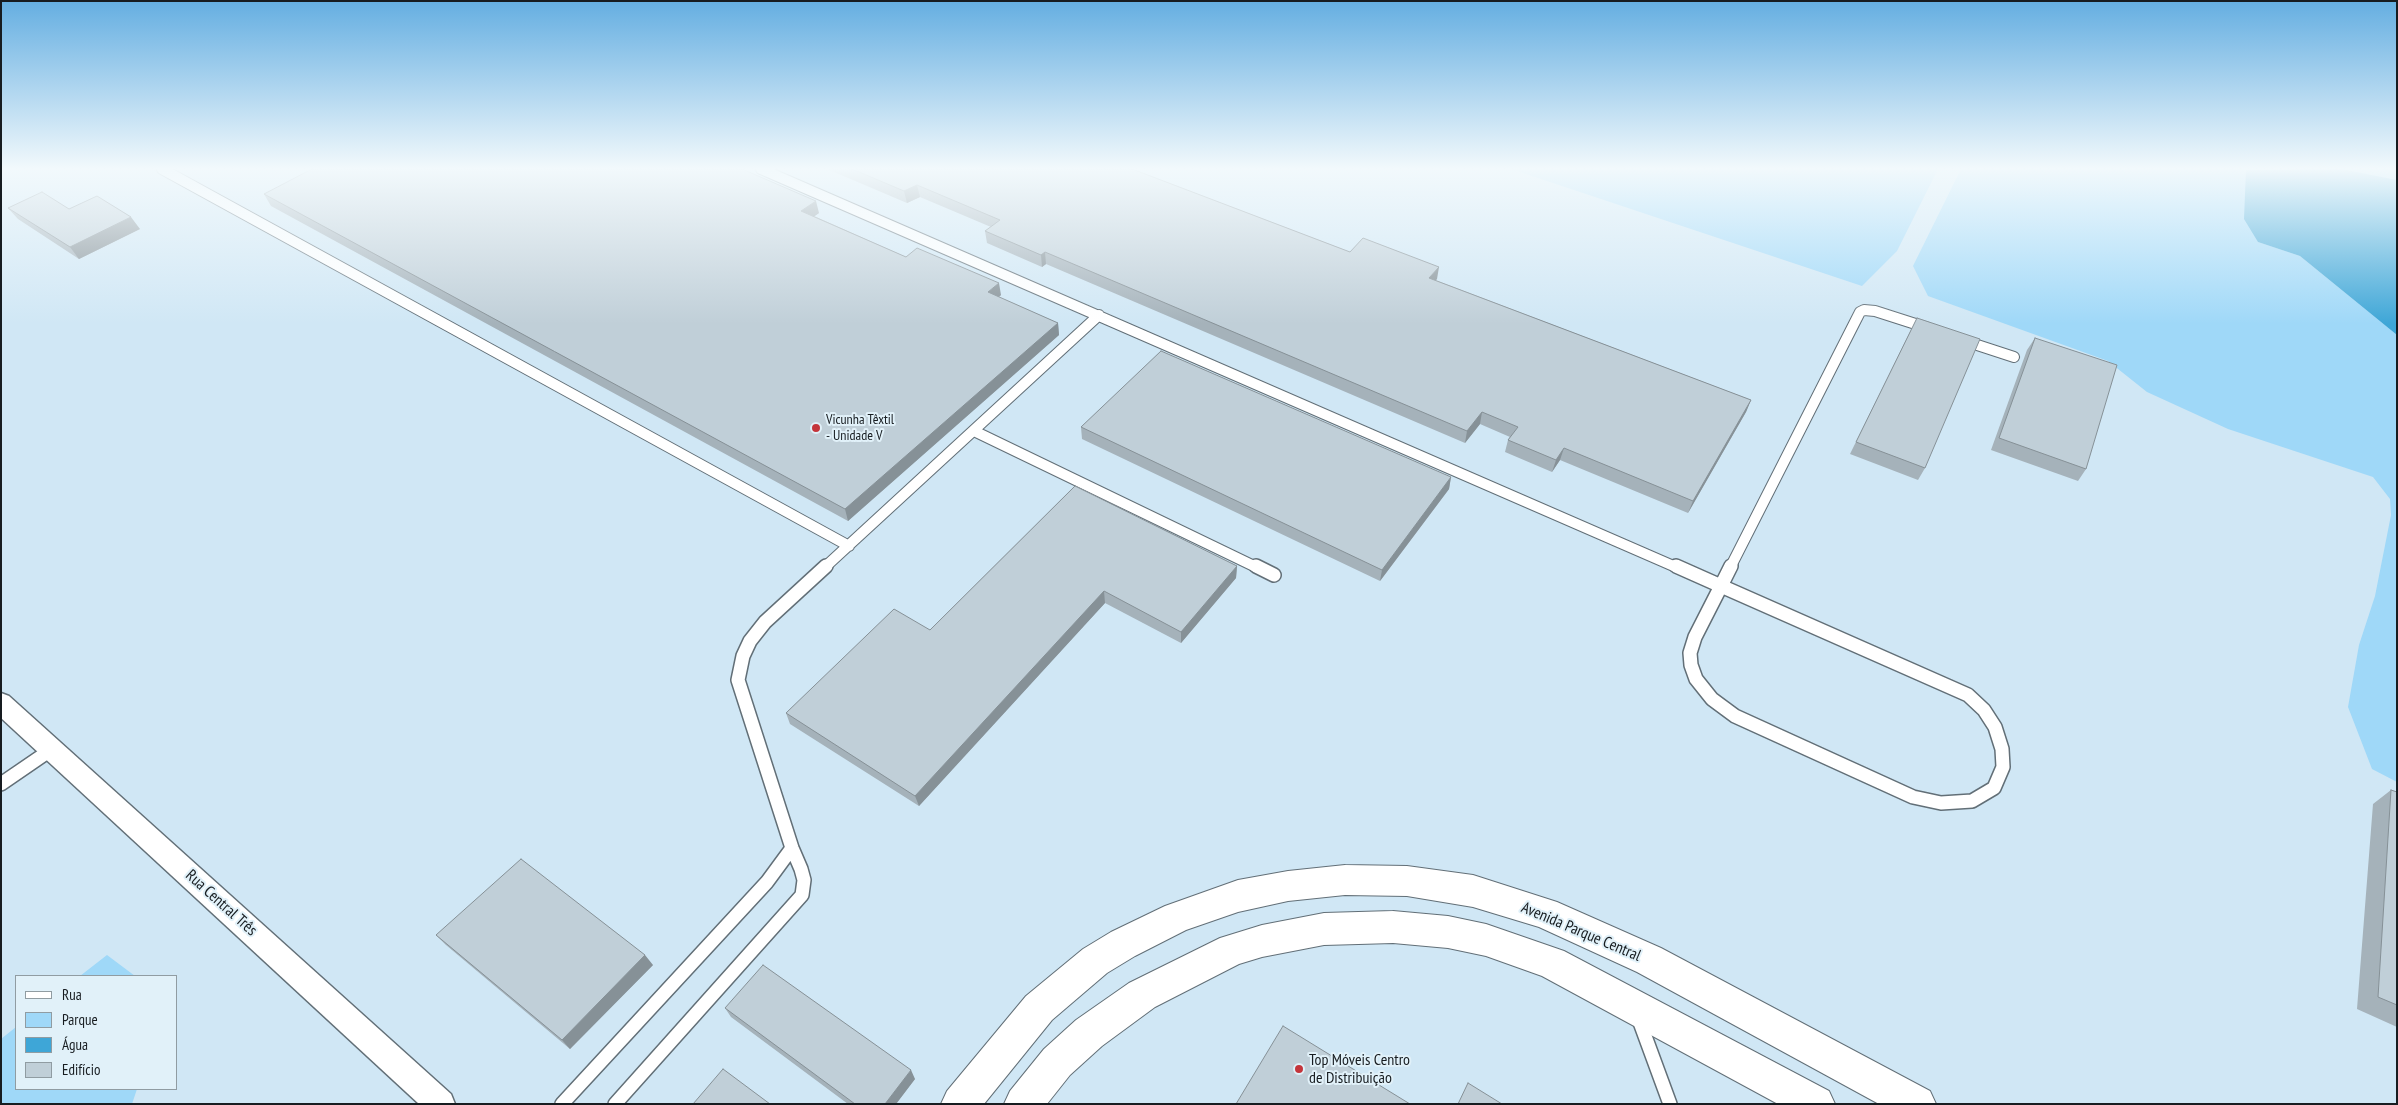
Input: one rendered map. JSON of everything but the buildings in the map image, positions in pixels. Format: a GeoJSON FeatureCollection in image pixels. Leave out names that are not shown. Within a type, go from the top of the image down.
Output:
{"type":"FeatureCollection","features":[{"type":"Feature","properties":{"kind":"main road","name":"Avenida Parque Central"},"geometry":{"type":"LineString","coordinates":[[960,1104],[1014,1036],[1040,1008],[1095,961],[1123,944],[1177,917],[1238,896],[1288,886],[1345,880],[1407,881],[1473,891],[1545,913],[1649,960],[1917,1104]]}},
{"type":"Feature","properties":{"kind":"main road"},"geometry":{"type":"LineString","coordinates":[[1023,1104],[1057,1062],[1076,1045],[1142,995],[1232,950],[1262,941],[1324,929],[1393,927],[1448,932],[1486,940],[1552,963],[1633,1004],[1816,1104]]}},
{"type":"Feature","properties":{"kind":"street","name":"Rua Central Três"},"geometry":{"type":"LineString","coordinates":[[1,703],[441,1104]]}},
{"type":"Feature","properties":{"kind":"lane"},"geometry":{"type":"LineString","coordinates":[[256,221],[849,546]]}},
{"type":"Feature","properties":{"kind":"lane"},"geometry":{"type":"LineString","coordinates":[[880,221],[1721,586],[1968,695],[1984,710],[1995,727],[2002,749],[2003,768],[1994,788],[1972,801],[1941,803],[1913,797],[1735,716],[1712,699],[1696,679],[1691,665],[1690,653],[1695,637],[1721,586],[1860,312],[1864,310],[1875,311],[1940,332]]}},
{"type":"Feature","properties":{"kind":"lane"},"geometry":{"type":"LineString","coordinates":[[615,1104],[802,895],[804,880],[738,680],[743,656],[750,641],[766,622],[1099,315]]}},
{"type":"Feature","properties":{"kind":"lane"},"geometry":{"type":"LineString","coordinates":[[1958,338],[2014,357]]}},
{"type":"Feature","properties":{"kind":"lane"},"geometry":{"type":"LineString","coordinates":[[974,431],[1274,575]]}},
{"type":"Feature","properties":{"kind":"lane"},"geometry":{"type":"LineString","coordinates":[[1,784],[52,749]]}},
{"type":"Feature","properties":{"kind":"lane"},"geometry":{"type":"LineString","coordinates":[[562,1104],[767,882],[792,848]]}},
{"type":"Feature","properties":{"kind":"lane"},"geometry":{"type":"LineString","coordinates":[[1633,1004],[1670,1104]]}},
{"type":"Feature","properties":{"kind":"shaded area"},"geometry":{"type":"Polygon","coordinates":[[[1,221],[2397,221],[2397,1104],[1,1104],[1,221]]]}},
{"type":"Feature","properties":{"kind":"green space"},"geometry":{"type":"Polygon","coordinates":[[[1666,221],[1912,221],[1897,251],[1862,286],[1666,221]]]}},
{"type":"Feature","properties":{"kind":"green space"},"geometry":{"type":"Polygon","coordinates":[[[1935,221],[2254,221],[2258,242],[2300,256],[2397,335],[2397,782],[2372,769],[2348,707],[2359,645],[2375,596],[2391,515],[2390,499],[2373,477],[2228,429],[2147,392],[2108,361],[1928,296],[1913,266],[1935,221]]]}},
{"type":"Feature","properties":{"kind":"green space"},"geometry":{"type":"Polygon","coordinates":[[[107,955],[134,975],[81,975],[107,955]]]}},
{"type":"Feature","properties":{"kind":"green space"},"geometry":{"type":"Polygon","coordinates":[[[15,1028],[15,1090],[137,1090],[132,1104],[1,1104],[1,1039],[15,1028]]]}},
{"type":"Feature","properties":{"kind":"water"},"geometry":{"type":"Polygon","coordinates":[[[2245,221],[2397,221],[2397,335],[2300,256],[2258,242],[2245,221]]]}},
{"type":"Feature","properties":{"kind":"place","name":"Vicunha Têxtil - Unidade V"},"geometry":{"type":"Point","coordinates":[816,428]}},
{"type":"Feature","properties":{"kind":"place","name":"Top Móveis Centro de Distribuição"},"geometry":{"type":"Point","coordinates":[1299,1069]}}]}
